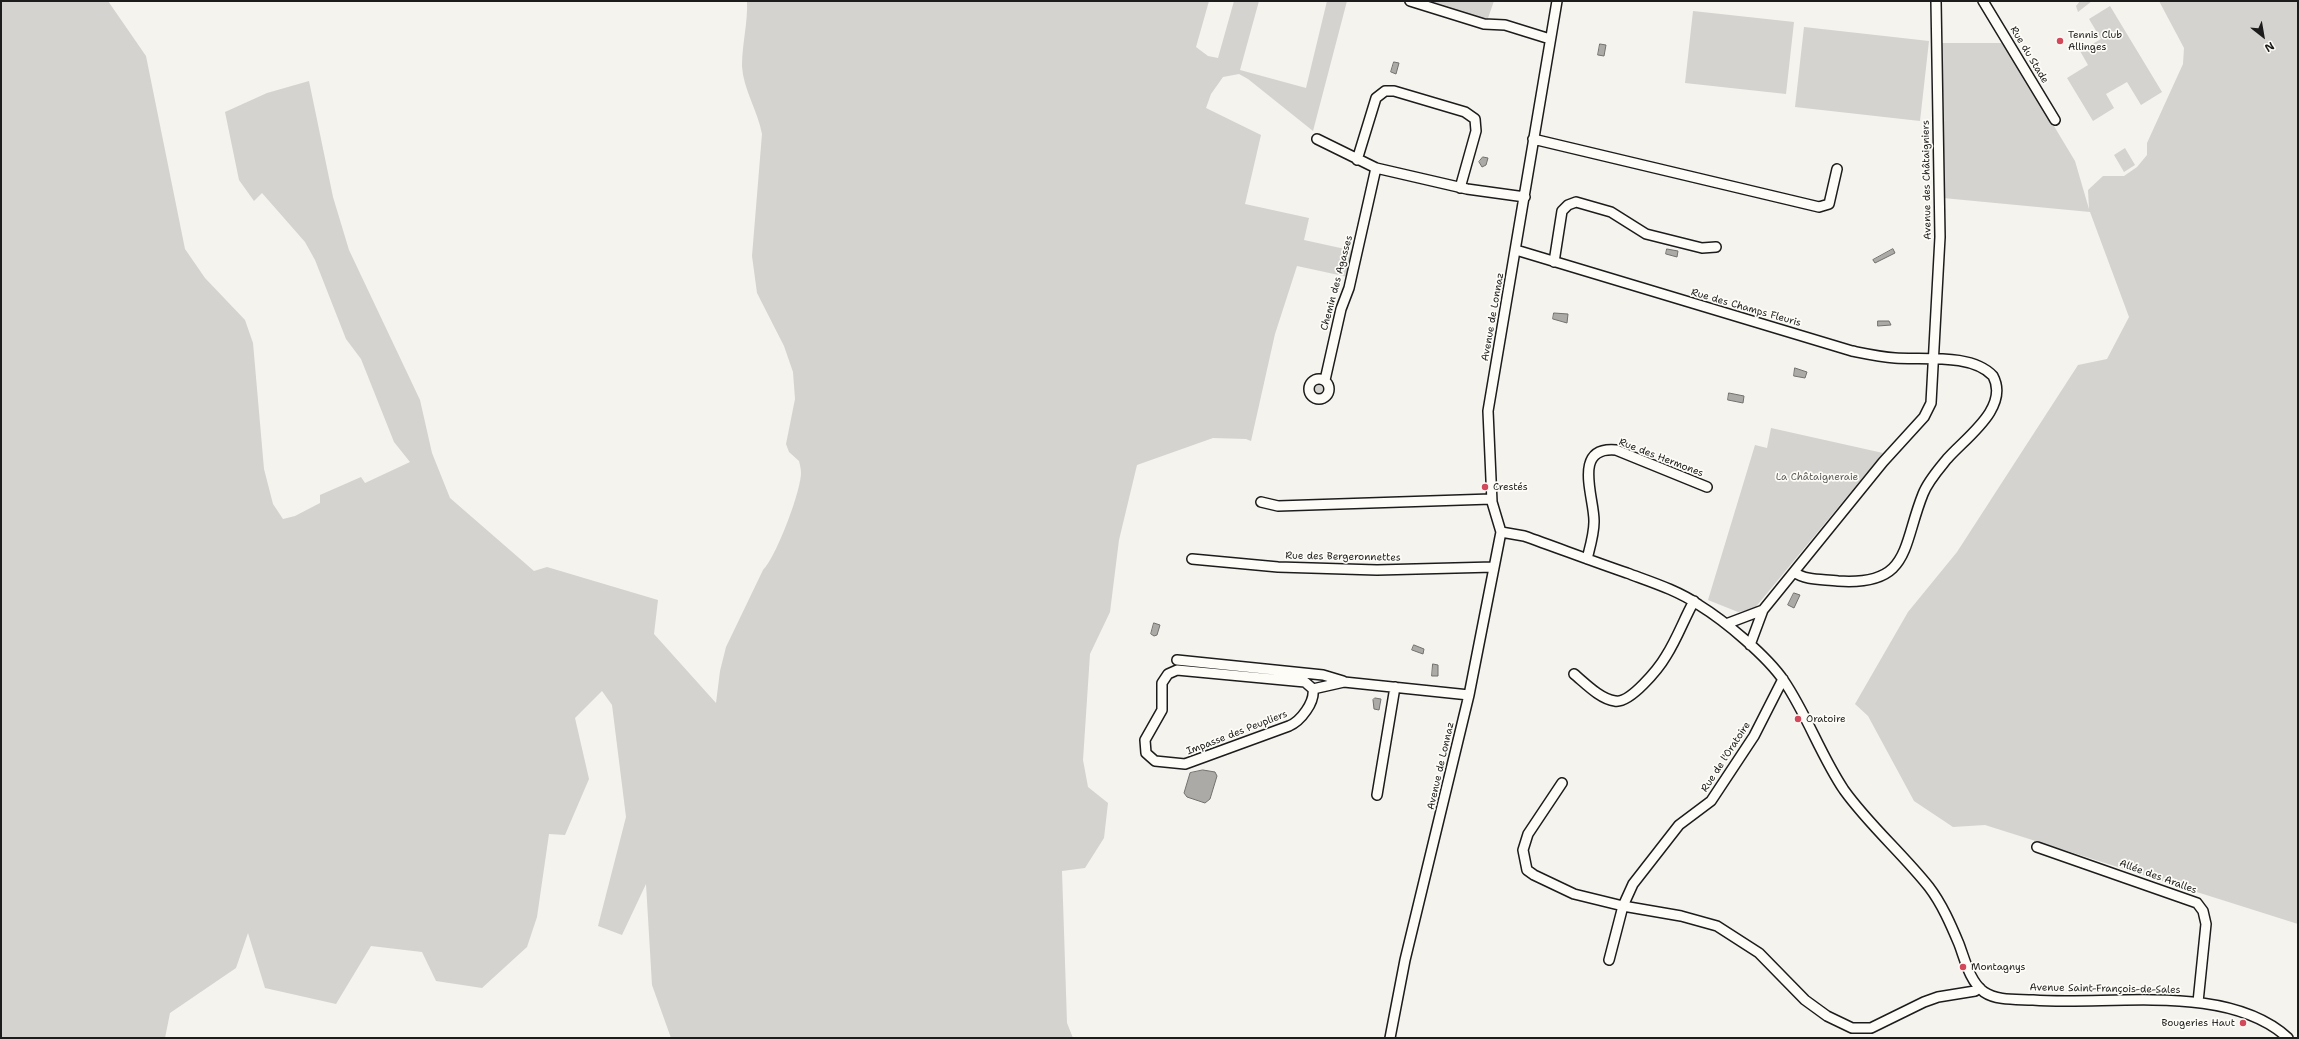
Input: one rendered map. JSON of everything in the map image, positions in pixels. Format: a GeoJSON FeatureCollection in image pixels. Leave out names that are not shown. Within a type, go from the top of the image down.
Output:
{"type":"FeatureCollection","features":[{"type":"Feature","properties":{"kind":"street"},"geometry":{"type":"LineString","coordinates":[[1410,1],[1484,24],[1505,25],[1550,39]]}},
{"type":"Feature","properties":{"kind":"street","name":"Avenue de Lonnaz"},"geometry":{"type":"LineString","coordinates":[[1390,1038],[1405,960],[1469,695],[1501,532],[1491,499],[1488,429],[1489,405],[1557,1]]}},
{"type":"Feature","properties":{"kind":"street","name":"Avenue des Châtaigniers"},"geometry":{"type":"LineString","coordinates":[[1750,646],[1763,610],[1883,462],[1927,412],[1932,398],[1940,215],[1936,1]]}},
{"type":"Feature","properties":{"kind":"street","name":"Rue du Stade"},"geometry":{"type":"LineString","coordinates":[[1983,1],[2055,120]]}},
{"type":"Feature","properties":{"kind":"street"},"geometry":{"type":"LineString","coordinates":[[1357,160],[1376,98],[1386,91],[1394,91],[1465,112],[1475,119],[1476,131],[1460,188]]}},
{"type":"Feature","properties":{"kind":"street"},"geometry":{"type":"LineString","coordinates":[[1317,139],[1357,160],[1376,168],[1460,188],[1525,197]]}},
{"type":"Feature","properties":{"kind":"street"},"geometry":{"type":"LineString","coordinates":[[1533,139],[1819,207],[1828,204],[1837,169]]}},
{"type":"Feature","properties":{"kind":"street","name":"Chemin des Agasses"},"geometry":{"type":"LineString","coordinates":[[1325,380],[1341,309],[1349,288],[1376,168]]}},
{"type":"Feature","properties":{"kind":"street"},"geometry":{"type":"LineString","coordinates":[[1554,262],[1562,211],[1568,205],[1576,202],[1611,212],[1646,234],[1702,248],[1716,247]]}},
{"type":"Feature","properties":{"kind":"street","name":"Rue des Champs Fleuris"},"geometry":{"type":"LineString","coordinates":[[1516,250],[1852,351],[1886,357],[1934,358]]}},
{"type":"Feature","properties":{"kind":"street"},"geometry":{"type":"LineString","coordinates":[[1794,572],[1808,578],[1866,580],[1889,571],[1901,559],[1927,486],[1959,445],[1985,420],[1996,396],[1995,380],[1985,369],[1955,360],[1934,358]]}},
{"type":"Feature","properties":{"kind":"street","name":"Rue des Hermones"},"geometry":{"type":"LineString","coordinates":[[1587,559],[1594,522],[1588,468],[1592,459],[1600,452],[1616,450],[1707,487]]}},
{"type":"Feature","properties":{"kind":"street"},"geometry":{"type":"LineString","coordinates":[[1261,502],[1278,506],[1491,499]]}},
{"type":"Feature","properties":{"kind":"street"},"geometry":{"type":"LineString","coordinates":[[1501,532],[1524,536],[1668,588],[1694,602],[1726,624],[1750,646],[1783,679],[1847,794],[1864,816],[1909,862],[1933,892],[1946,916],[1968,969],[1980,988],[1974,992],[1938,997],[1924,1002],[1871,1028],[1852,1028],[1827,1016],[1805,1000],[1759,953],[1716,926],[1681,916],[1623,906],[1574,894],[1534,876],[1527,870],[1523,850],[1528,834],[1562,783]]}},
{"type":"Feature","properties":{"kind":"street","name":"Rue des Bergeronnettes"},"geometry":{"type":"LineString","coordinates":[[1192,558],[1278,568],[1377,570],[1494,567]]}},
{"type":"Feature","properties":{"kind":"street"},"geometry":{"type":"LineString","coordinates":[[1574,674],[1608,699],[1616,702],[1626,699],[1647,681],[1666,656],[1694,602]]}},
{"type":"Feature","properties":{"kind":"street"},"geometry":{"type":"LineString","coordinates":[[1726,624],[1763,610]]}},
{"type":"Feature","properties":{"kind":"street"},"geometry":{"type":"LineString","coordinates":[[1177,660],[1323,675],[1344,682],[1469,695]]}},
{"type":"Feature","properties":{"kind":"street","name":"Impasse des Peupliers"},"geometry":{"type":"LineString","coordinates":[[1182,669],[1304,682],[1313,689],[1312,696],[1302,717],[1289,726],[1185,764],[1156,761],[1146,753],[1145,740],[1162,710],[1162,683],[1172,671],[1182,669]]}},
{"type":"Feature","properties":{"kind":"street","name":"Rue de l'Oratoire"},"geometry":{"type":"LineString","coordinates":[[1609,960],[1623,906],[1633,884],[1679,825],[1711,801],[1754,736],[1783,679]]}},
{"type":"Feature","properties":{"kind":"street"},"geometry":{"type":"LineString","coordinates":[[1313,689],[1344,682]]}},
{"type":"Feature","properties":{"kind":"street"},"geometry":{"type":"LineString","coordinates":[[1377,795],[1395,687]]}},
{"type":"Feature","properties":{"kind":"street","name":"Allée des Aralles"},"geometry":{"type":"LineString","coordinates":[[2037,847],[2197,903],[2204,911],[2206,924],[2198,1002]]}},
{"type":"Feature","properties":{"kind":"street","name":"Avenue Saint-François-de-Sales"},"geometry":{"type":"LineString","coordinates":[[1980,988],[1996,997],[2051,1002],[2198,1002],[2253,1017],[2275,1028],[2288,1038]]}},
{"type":"Feature","properties":{"kind":"green space"},"geometry":{"type":"Polygon","coordinates":[[[1,1],[108,1],[146,56],[185,249],[205,278],[245,320],[253,343],[264,469],[273,504],[283,519],[295,516],[320,503],[320,495],[361,477],[365,483],[410,462],[394,442],[361,359],[346,339],[315,260],[305,242],[262,193],[254,201],[239,180],[225,112],[267,93],[309,81],[333,197],[349,250],[420,400],[432,453],[450,498],[534,571],[547,567],[658,600],[654,634],[716,703],[720,671],[726,647],[763,570],[781,539],[797,494],[801,473],[799,461],[789,452],[786,444],[795,399],[793,372],[784,346],[757,293],[752,256],[762,134],[743,75],[742,66],[747,17],[747,1],[1209,1],[1196,47],[1208,56],[1218,58],[1234,1],[1259,1],[1240,70],[1306,88],[1327,1],[1347,1],[1313,131],[1248,79],[1239,74],[1223,77],[1211,94],[1206,108],[1261,135],[1245,204],[1309,218],[1304,240],[1354,251],[1348,277],[1297,266],[1275,334],[1251,441],[1246,439],[1213,438],[1137,465],[1119,540],[1110,612],[1090,654],[1083,760],[1088,787],[1108,803],[1104,838],[1085,868],[1062,871],[1067,1023],[1073,1038],[671,1038],[652,985],[646,884],[622,935],[598,926],[626,817],[612,705],[602,691],[575,718],[589,779],[565,835],[549,834],[537,917],[527,947],[482,988],[436,981],[422,952],[371,946],[336,1004],[265,988],[248,933],[236,968],[170,1013],[165,1038],[1,1038],[1,1]]]}},
{"type":"Feature","properties":{"kind":"green space"},"geometry":{"type":"Polygon","coordinates":[[[1422,1],[1494,1],[1487,21],[1422,1]]]}},
{"type":"Feature","properties":{"kind":"green space"},"geometry":{"type":"Polygon","coordinates":[[[2080,1],[2092,1],[2078,12],[2076,6],[2080,1]]]}},
{"type":"Feature","properties":{"kind":"green space"},"geometry":{"type":"Polygon","coordinates":[[[2159,1],[2298,1],[2298,924],[1985,825],[1953,827],[1914,801],[1868,716],[1855,704],[1908,612],[1957,552],[2078,365],[2107,359],[2129,317],[2090,212],[1943,198],[1940,43],[2004,43],[2075,161],[2089,209],[2088,190],[2103,176],[2124,176],[2137,167],[2147,155],[2147,143],[2183,64],[2184,48],[2159,1]]]}},
{"type":"Feature","properties":{"kind":"green space"},"geometry":{"type":"Polygon","coordinates":[[[2110,6],[2162,92],[2141,105],[2127,82],[2106,94],[2114,108],[2093,121],[2067,78],[2088,65],[2080,51],[2101,39],[2089,19],[2110,6]]]}},
{"type":"Feature","properties":{"kind":"green space"},"geometry":{"type":"Polygon","coordinates":[[[1693,11],[1794,22],[1786,94],[1685,83],[1693,11]]]}},
{"type":"Feature","properties":{"kind":"green space"},"geometry":{"type":"Polygon","coordinates":[[[1804,27],[1929,41],[1920,121],[1795,107],[1804,27]]]}},
{"type":"Feature","properties":{"kind":"green space"},"geometry":{"type":"Polygon","coordinates":[[[2125,148],[2135,165],[2124,172],[2114,155],[2125,148]]]}},
{"type":"Feature","properties":{"kind":"green space"},"geometry":{"type":"Polygon","coordinates":[[[1319,382],[1324,384],[1326,389],[1324,394],[1319,396],[1314,394],[1312,389],[1314,384],[1319,382]]]}},
{"type":"Feature","properties":{"kind":"green space","name":"La Châtaigneraie"},"geometry":{"type":"Polygon","coordinates":[[[1771,428],[1883,453],[1754,609],[1738,612],[1708,600],[1755,445],[1767,448],[1771,428]]]}},
{"type":"Feature","properties":{"kind":"shaded area"},"geometry":{"type":"Polygon","coordinates":[[[1600,44],[1606,45],[1604,56],[1598,55],[1600,44]]]}},
{"type":"Feature","properties":{"kind":"shaded area"},"geometry":{"type":"Polygon","coordinates":[[[1394,62],[1399,63],[1396,74],[1391,72],[1394,62]]]}},
{"type":"Feature","properties":{"kind":"shaded area"},"geometry":{"type":"Polygon","coordinates":[[[1483,157],[1488,158],[1486,165],[1482,167],[1479,162],[1483,157]]]}},
{"type":"Feature","properties":{"kind":"shaded area"},"geometry":{"type":"Polygon","coordinates":[[[1667,249],[1678,251],[1677,257],[1666,254],[1667,249]]]}},
{"type":"Feature","properties":{"kind":"shaded area"},"geometry":{"type":"Polygon","coordinates":[[[1893,249],[1895,253],[1875,263],[1873,260],[1893,249]]]}},
{"type":"Feature","properties":{"kind":"shaded area"},"geometry":{"type":"Polygon","coordinates":[[[1554,313],[1568,314],[1567,323],[1553,319],[1554,313]]]}},
{"type":"Feature","properties":{"kind":"shaded area"},"geometry":{"type":"Polygon","coordinates":[[[1878,321],[1889,321],[1891,325],[1878,326],[1878,321]]]}},
{"type":"Feature","properties":{"kind":"shaded area"},"geometry":{"type":"Polygon","coordinates":[[[1795,368],[1807,372],[1805,378],[1794,376],[1795,368]]]}},
{"type":"Feature","properties":{"kind":"shaded area"},"geometry":{"type":"Polygon","coordinates":[[[1729,393],[1744,396],[1743,403],[1728,400],[1729,393]]]}},
{"type":"Feature","properties":{"kind":"shaded area"},"geometry":{"type":"Polygon","coordinates":[[[1794,593],[1800,595],[1794,608],[1788,605],[1794,593]]]}},
{"type":"Feature","properties":{"kind":"shaded area"},"geometry":{"type":"Polygon","coordinates":[[[1154,623],[1160,625],[1157,635],[1154,636],[1151,634],[1154,623]]]}},
{"type":"Feature","properties":{"kind":"shaded area"},"geometry":{"type":"Polygon","coordinates":[[[1414,645],[1424,649],[1423,654],[1412,650],[1414,645]]]}},
{"type":"Feature","properties":{"kind":"shaded area"},"geometry":{"type":"Polygon","coordinates":[[[1433,664],[1438,665],[1438,676],[1432,676],[1433,664]]]}},
{"type":"Feature","properties":{"kind":"shaded area"},"geometry":{"type":"Polygon","coordinates":[[[1375,698],[1381,699],[1379,710],[1374,709],[1373,700],[1375,698]]]}},
{"type":"Feature","properties":{"kind":"shaded area"},"geometry":{"type":"Polygon","coordinates":[[[1203,770],[1215,772],[1217,776],[1210,799],[1205,803],[1187,797],[1184,793],[1190,773],[1203,770]]]}},
{"type":"Feature","properties":{"kind":"place","name":"Tennis Club Allinges"},"geometry":{"type":"Point","coordinates":[2060,41]}},
{"type":"Feature","properties":{"kind":"place","name":"Crestés"},"geometry":{"type":"Point","coordinates":[1485,487]}},
{"type":"Feature","properties":{"kind":"place","name":"Oratoire"},"geometry":{"type":"Point","coordinates":[1798,719]}},
{"type":"Feature","properties":{"kind":"place","name":"Montagnys"},"geometry":{"type":"Point","coordinates":[1963,967]}},
{"type":"Feature","properties":{"kind":"place","name":"Bougeries Haut"},"geometry":{"type":"Point","coordinates":[2243,1023]}}]}
